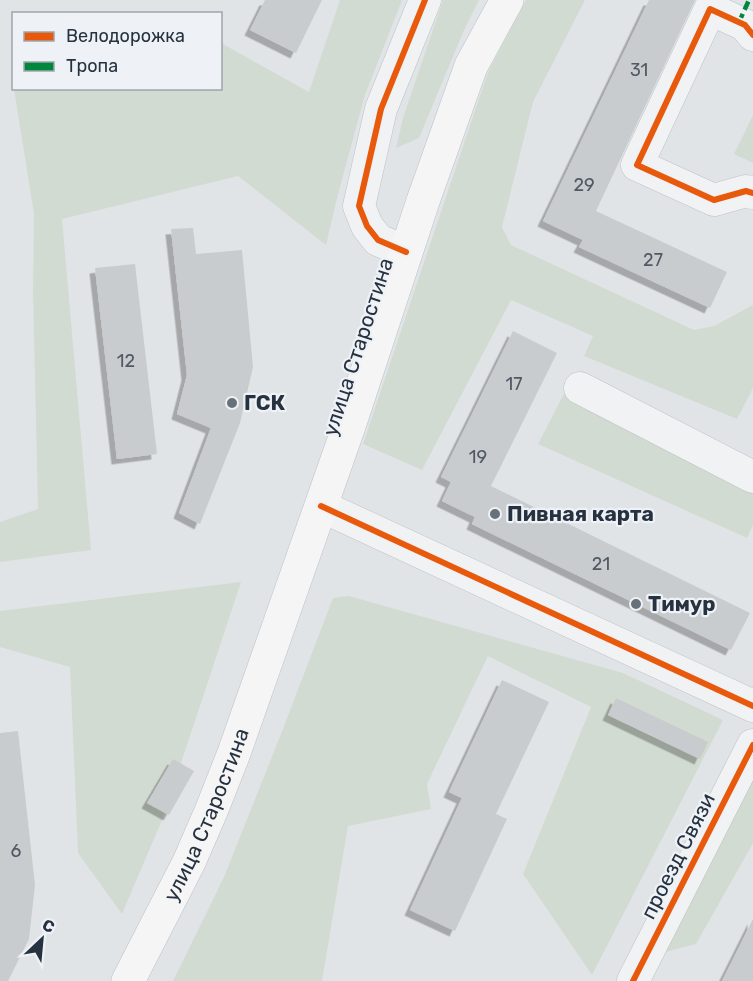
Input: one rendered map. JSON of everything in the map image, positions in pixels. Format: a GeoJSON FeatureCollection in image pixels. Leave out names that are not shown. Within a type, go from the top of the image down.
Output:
{"type":"FeatureCollection","features":[{"type":"Feature","properties":{"kind":"main road","name":"улица Старостина"},"geometry":{"type":"LineString","coordinates":[[128,981],[189,862],[212,809],[273,644],[349,426],[423,201],[471,66],[507,0]]}},
{"type":"Feature","properties":{"kind":"street"},"geometry":{"type":"LineString","coordinates":[[406,252],[378,240],[367,226],[359,206],[381,109],[425,0]]}},
{"type":"Feature","properties":{"kind":"street"},"geometry":{"type":"LineString","coordinates":[[747,19],[710,9],[637,165],[714,200],[746,191],[753,193]]}},
{"type":"Feature","properties":{"kind":"street"},"geometry":{"type":"LineString","coordinates":[[580,388],[753,477]]}},
{"type":"Feature","properties":{"kind":"street"},"geometry":{"type":"LineString","coordinates":[[321,506],[753,706]]}},
{"type":"Feature","properties":{"kind":"street","name":"проезд Связи"},"geometry":{"type":"LineString","coordinates":[[633,981],[753,745]]}},
{"type":"Feature","properties":{"kind":"shaded area"},"geometry":{"type":"Polygon","coordinates":[[[340,0],[402,0],[365,95],[326,245],[238,176],[62,219],[91,550],[0,562],[0,522],[38,509],[33,291],[34,214],[14,90],[222,90],[222,44],[309,92],[340,0]]]}},
{"type":"Feature","properties":{"kind":"shaded area"},"geometry":{"type":"Polygon","coordinates":[[[443,0],[479,0],[419,138],[396,148],[403,118],[443,0]]]}},
{"type":"Feature","properties":{"kind":"shaded area"},"geometry":{"type":"Polygon","coordinates":[[[526,0],[585,0],[533,102],[502,227],[511,245],[694,330],[714,326],[753,305],[753,388],[737,419],[584,356],[593,336],[511,300],[422,470],[363,444],[488,72],[526,0]]]}},
{"type":"Feature","properties":{"kind":"shaded area"},"geometry":{"type":"Polygon","coordinates":[[[753,115],[753,163],[734,154],[753,115]]]}},
{"type":"Feature","properties":{"kind":"shaded area"},"geometry":{"type":"Polygon","coordinates":[[[565,392],[753,494],[753,525],[747,538],[538,444],[565,392]]]}},
{"type":"Feature","properties":{"kind":"shaded area"},"geometry":{"type":"Polygon","coordinates":[[[241,582],[162,820],[122,914],[78,853],[70,667],[0,647],[0,611],[241,582]]]}},
{"type":"Feature","properties":{"kind":"shaded area"},"geometry":{"type":"Polygon","coordinates":[[[349,596],[623,673],[723,720],[592,975],[523,874],[591,707],[488,656],[427,784],[431,809],[348,826],[322,981],[173,981],[224,877],[333,598],[349,596]],[[616,698],[608,715],[700,759],[616,698]]]}},
{"type":"Feature","properties":{"kind":"shaded area"},"geometry":{"type":"Polygon","coordinates":[[[753,778],[753,843],[696,944],[661,953],[753,778]]]}},
{"type":"Feature","properties":{"kind":"building"},"geometry":{"type":"Polygon","coordinates":[[[265,0],[322,0],[296,53],[250,30],[265,0]]]}},
{"type":"Feature","properties":{"kind":"building"},"geometry":{"type":"Polygon","coordinates":[[[649,0],[695,0],[596,211],[727,272],[710,308],[579,247],[583,240],[543,221],[649,0]]]}},
{"type":"Feature","properties":{"kind":"building"},"geometry":{"type":"Polygon","coordinates":[[[193,228],[196,254],[242,250],[253,367],[240,423],[200,524],[179,513],[211,428],[177,414],[187,375],[171,229],[193,228]]]}},
{"type":"Feature","properties":{"kind":"building"},"geometry":{"type":"Polygon","coordinates":[[[135,264],[157,454],[117,459],[95,268],[135,264]]]}},
{"type":"Feature","properties":{"kind":"building"},"geometry":{"type":"Polygon","coordinates":[[[513,331],[557,353],[491,486],[750,613],[731,650],[472,524],[475,517],[442,501],[451,482],[441,477],[513,331]]]}},
{"type":"Feature","properties":{"kind":"building"},"geometry":{"type":"Polygon","coordinates":[[[502,680],[549,702],[496,814],[507,819],[455,931],[410,910],[462,798],[449,792],[502,680]]]}},
{"type":"Feature","properties":{"kind":"building"},"geometry":{"type":"Polygon","coordinates":[[[616,698],[708,742],[700,759],[608,715],[616,698]]]}},
{"type":"Feature","properties":{"kind":"building"},"geometry":{"type":"Polygon","coordinates":[[[18,731],[35,885],[29,939],[8,981],[0,981],[0,733],[18,731]]]}},
{"type":"Feature","properties":{"kind":"building"},"geometry":{"type":"Polygon","coordinates":[[[173,759],[194,771],[169,815],[147,803],[173,759]]]}},
{"type":"Feature","properties":{"kind":"building"},"geometry":{"type":"Polygon","coordinates":[[[753,919],[753,981],[722,981],[753,919]]]}},
{"type":"Feature","properties":{"kind":"marked path"},"geometry":{"type":"LineString","coordinates":[[739,22],[749,0]]}},
{"type":"Feature","properties":{"kind":"cycle path"},"geometry":{"type":"LineString","coordinates":[[406,252],[378,240],[367,226],[359,206],[381,109],[425,0]]}},
{"type":"Feature","properties":{"kind":"cycle path"},"geometry":{"type":"LineString","coordinates":[[753,35],[745,25],[710,9],[637,165],[714,200],[746,191],[753,193]]}},
{"type":"Feature","properties":{"kind":"cycle path"},"geometry":{"type":"LineString","coordinates":[[321,506],[753,706]]}},
{"type":"Feature","properties":{"kind":"cycle path"},"geometry":{"type":"LineString","coordinates":[[633,981],[753,745]]}},
{"type":"Feature","properties":{"kind":"place","name":"ГСК"},"geometry":{"type":"Point","coordinates":[232,403]}},
{"type":"Feature","properties":{"kind":"place","name":"Пивная карта"},"geometry":{"type":"Point","coordinates":[495,514]}},
{"type":"Feature","properties":{"kind":"place","name":"Тимур"},"geometry":{"type":"Point","coordinates":[636,604]}}]}
